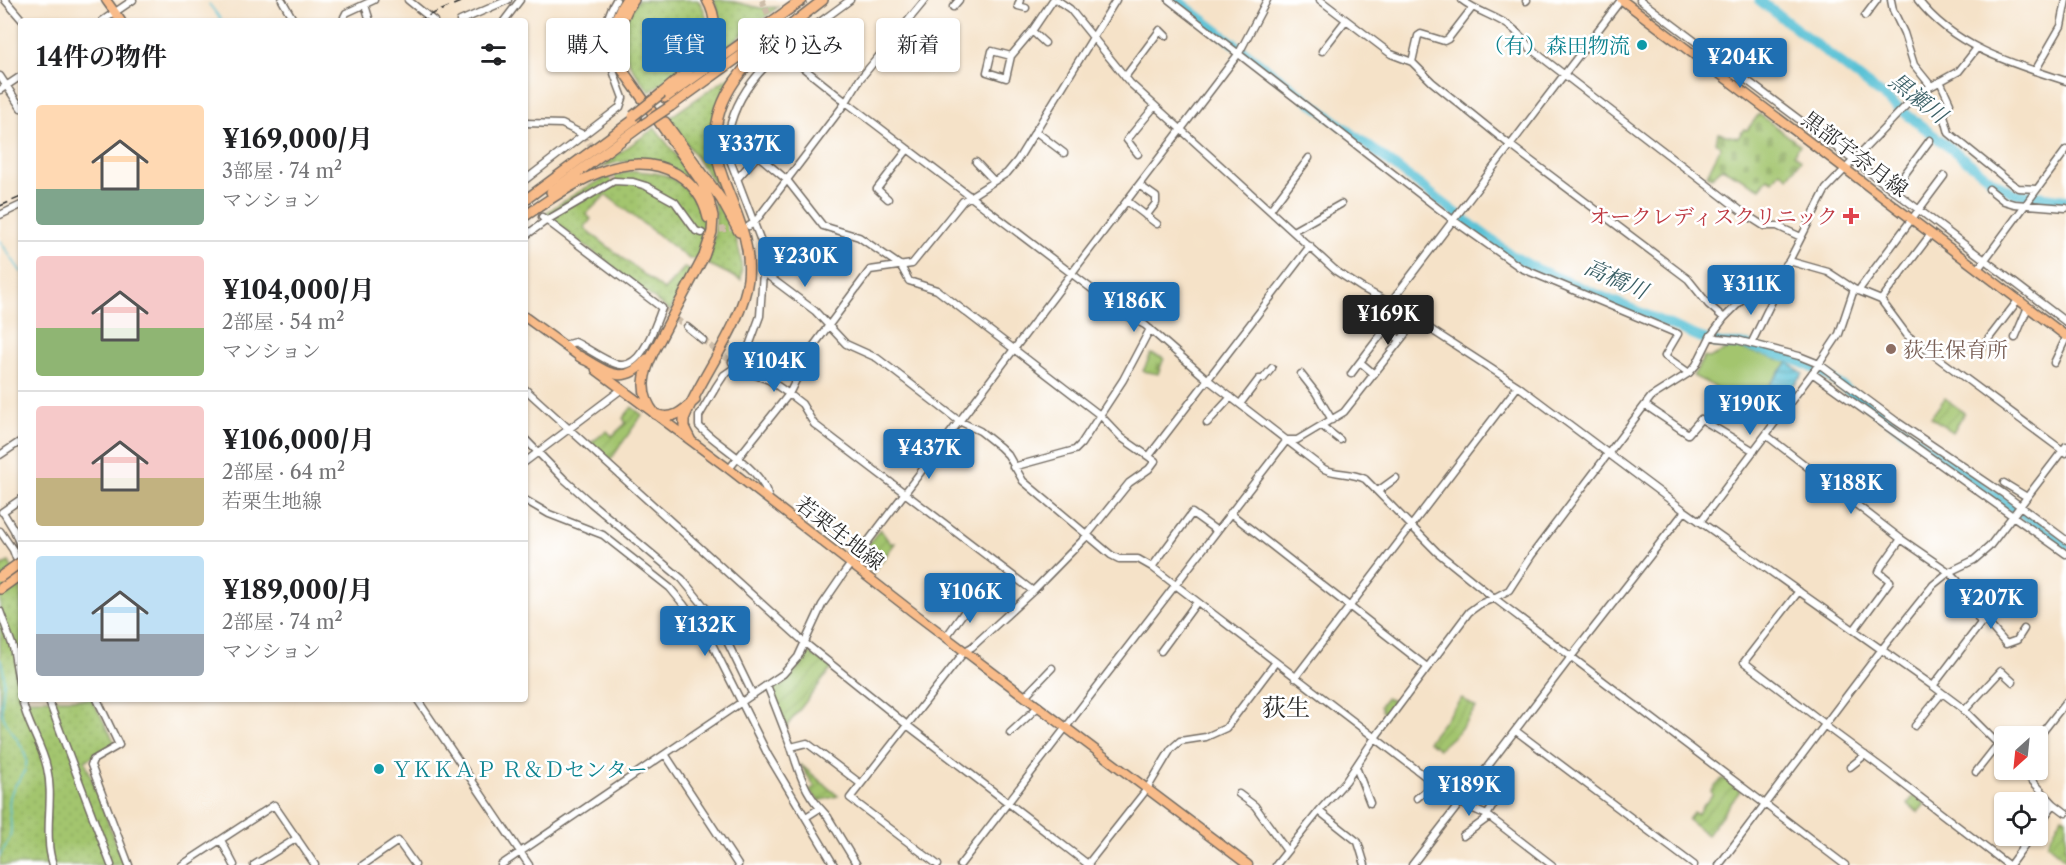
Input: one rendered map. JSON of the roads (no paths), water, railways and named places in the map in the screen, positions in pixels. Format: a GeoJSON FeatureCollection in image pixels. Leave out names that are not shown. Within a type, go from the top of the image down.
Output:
{"type":"FeatureCollection","features":[{"type":"Feature","properties":{"kind":"highway"},"geometry":{"type":"LineString","coordinates":[[626,0],[614,26],[615,51],[627,78],[706,191],[712,207],[713,224],[704,256],[644,373],[643,386],[648,405],[655,414],[665,417],[674,416],[694,400]]}},
{"type":"Feature","properties":{"kind":"highway"},"geometry":{"type":"LineString","coordinates":[[634,0],[625,14],[620,32],[621,49],[626,66],[721,199],[740,234],[748,260]]}},
{"type":"Feature","properties":{"kind":"highway"},"geometry":{"type":"LineString","coordinates":[[666,99],[710,44],[715,21],[707,0]]}},
{"type":"Feature","properties":{"kind":"highway"},"geometry":{"type":"LineString","coordinates":[[528,198],[802,0]]}},
{"type":"Feature","properties":{"kind":"highway"},"geometry":{"type":"LineString","coordinates":[[690,439],[684,424],[686,414],[742,303],[748,278],[748,260],[739,217],[722,177],[717,158],[716,138],[720,109],[734,82],[755,56],[821,0]]}},
{"type":"Feature","properties":{"kind":"highway"},"geometry":{"type":"LineString","coordinates":[[528,209],[636,120],[821,0]]}},
{"type":"Feature","properties":{"kind":"highway"},"geometry":{"type":"LineString","coordinates":[[528,214],[598,173],[628,165],[653,165],[682,178],[699,196],[708,220],[708,240],[704,256]]}},
{"type":"Feature","properties":{"kind":"highway"},"geometry":{"type":"LineString","coordinates":[[579,356],[605,370],[623,375],[634,372],[654,351]]}},
{"type":"Feature","properties":{"kind":"highway"},"geometry":{"type":"LineString","coordinates":[[0,578],[18,564]]}},
{"type":"Feature","properties":{"kind":"highway"},"geometry":{"type":"LineString","coordinates":[[0,589],[18,575]]}},
{"type":"Feature","properties":{"kind":"main road"},"geometry":{"type":"LineString","coordinates":[[106,0],[119,18]]}},
{"type":"Feature","properties":{"kind":"main road","name":"黒部宇奈月線"},"geometry":{"type":"LineString","coordinates":[[1621,0],[1978,268],[2066,337]]}},
{"type":"Feature","properties":{"kind":"main road","name":"若栗生地線"},"geometry":{"type":"LineString","coordinates":[[528,319],[690,439],[946,637],[1248,865]]}},
{"type":"Feature","properties":{"kind":"street"},"geometry":{"type":"LineString","coordinates":[[5,0],[20,18]]}},
{"type":"Feature","properties":{"kind":"street"},"geometry":{"type":"LineString","coordinates":[[106,18],[133,0]]}},
{"type":"Feature","properties":{"kind":"street"},"geometry":{"type":"LineString","coordinates":[[282,0],[292,18]]}},
{"type":"Feature","properties":{"kind":"street"},"geometry":{"type":"LineString","coordinates":[[344,18],[346,13],[374,0]]}},
{"type":"Feature","properties":{"kind":"street"},"geometry":{"type":"LineString","coordinates":[[408,0],[430,18]]}},
{"type":"Feature","properties":{"kind":"street"},"geometry":{"type":"LineString","coordinates":[[467,18],[508,0]]}},
{"type":"Feature","properties":{"kind":"street"},"geometry":{"type":"LineString","coordinates":[[506,18],[520,0]]}},
{"type":"Feature","properties":{"kind":"street"},"geometry":{"type":"LineString","coordinates":[[528,178],[620,107],[623,98],[606,49],[604,36],[610,8],[616,0]]}},
{"type":"Feature","properties":{"kind":"street"},"geometry":{"type":"LineString","coordinates":[[826,18],[850,0]]}},
{"type":"Feature","properties":{"kind":"street"},"geometry":{"type":"LineString","coordinates":[[752,224],[846,102],[860,79],[925,0]]}},
{"type":"Feature","properties":{"kind":"street"},"geometry":{"type":"LineString","coordinates":[[953,7],[959,0]]}},
{"type":"Feature","properties":{"kind":"street"},"geometry":{"type":"LineString","coordinates":[[1020,0],[1018,6],[1026,8]]}},
{"type":"Feature","properties":{"kind":"street"},"geometry":{"type":"LineString","coordinates":[[1011,56],[992,51],[987,72],[1006,78],[1011,56],[1055,0],[1070,9],[1125,77],[1336,271],[1413,317],[1518,386],[1700,522],[1933,686],[1964,711],[1994,740]]}},
{"type":"Feature","properties":{"kind":"street"},"geometry":{"type":"LineString","coordinates":[[729,469],[789,394],[812,348],[870,270],[912,264],[963,201],[1006,173],[1017,161],[1116,0]]}},
{"type":"Feature","properties":{"kind":"street"},"geometry":{"type":"LineString","coordinates":[[1170,0],[1453,220],[1521,268],[1678,334],[1665,356],[1689,373]]}},
{"type":"Feature","properties":{"kind":"street"},"geometry":{"type":"LineString","coordinates":[[501,865],[783,674],[798,657],[822,605],[850,563],[1182,130],[1239,53],[1267,0]]}},
{"type":"Feature","properties":{"kind":"street"},"geometry":{"type":"LineString","coordinates":[[1320,0],[1391,54],[1412,62],[1432,82],[1510,145],[1688,279],[1708,304],[1724,318]]}},
{"type":"Feature","properties":{"kind":"street"},"geometry":{"type":"LineString","coordinates":[[1462,0],[1472,8],[1513,28],[1531,49],[1745,214],[1764,226],[1777,226],[1801,237]]}},
{"type":"Feature","properties":{"kind":"street"},"geometry":{"type":"LineString","coordinates":[[1390,303],[1621,0]]}},
{"type":"Feature","properties":{"kind":"street"},"geometry":{"type":"LineString","coordinates":[[1640,0],[2066,322]]}},
{"type":"Feature","properties":{"kind":"street"},"geometry":{"type":"LineString","coordinates":[[1865,16],[1877,0]]}},
{"type":"Feature","properties":{"kind":"street"},"geometry":{"type":"LineString","coordinates":[[1891,0],[1914,65],[1931,86]]}},
{"type":"Feature","properties":{"kind":"street"},"geometry":{"type":"LineString","coordinates":[[1918,0],[1946,27],[1977,48],[2066,81]]}},
{"type":"Feature","properties":{"kind":"street"},"geometry":{"type":"LineString","coordinates":[[2035,71],[2061,26],[2066,0]]}},
{"type":"Feature","properties":{"kind":"street"},"geometry":{"type":"LineString","coordinates":[[365,5],[369,18]]}},
{"type":"Feature","properties":{"kind":"street"},"geometry":{"type":"LineString","coordinates":[[1412,62],[1418,36],[1421,34],[1444,41],[1448,39],[1472,8]]}},
{"type":"Feature","properties":{"kind":"street"},"geometry":{"type":"LineString","coordinates":[[1322,51],[1346,20]]}},
{"type":"Feature","properties":{"kind":"street"},"geometry":{"type":"LineString","coordinates":[[1125,77],[1160,30],[1166,36]]}},
{"type":"Feature","properties":{"kind":"street"},"geometry":{"type":"LineString","coordinates":[[1032,31],[1045,43]]}},
{"type":"Feature","properties":{"kind":"street"},"geometry":{"type":"LineString","coordinates":[[1276,865],[1346,781],[1374,739],[1469,612],[1509,590],[1531,556],[1645,405],[1660,390],[1689,373],[1696,365],[1711,335],[1724,318],[1743,297],[1780,272],[1789,261],[1826,189],[1917,94],[1959,71],[1977,48]]}},
{"type":"Feature","properties":{"kind":"street"},"geometry":{"type":"LineString","coordinates":[[760,72],[748,85],[732,117],[727,147],[752,224],[762,244],[760,316],[749,346],[724,375],[699,416],[699,426],[754,472],[768,492],[769,500]]}},
{"type":"Feature","properties":{"kind":"street"},"geometry":{"type":"LineString","coordinates":[[808,72],[1126,315],[1150,329],[1207,379],[1323,469],[1332,473],[1356,475],[1365,479],[1437,552],[1494,598],[1845,865]]}},
{"type":"Feature","properties":{"kind":"street"},"geometry":{"type":"LineString","coordinates":[[0,76],[18,103]]}},
{"type":"Feature","properties":{"kind":"street"},"geometry":{"type":"LineString","coordinates":[[0,90],[18,78]]}},
{"type":"Feature","properties":{"kind":"street"},"geometry":{"type":"LineString","coordinates":[[1940,81],[1950,103],[1944,115],[1948,133],[2018,188],[2034,190]]}},
{"type":"Feature","properties":{"kind":"street"},"geometry":{"type":"LineString","coordinates":[[1138,154],[1127,140],[1155,106]]}},
{"type":"Feature","properties":{"kind":"street"},"geometry":{"type":"LineString","coordinates":[[528,123],[562,124],[584,135]]}},
{"type":"Feature","properties":{"kind":"street"},"geometry":{"type":"LineString","coordinates":[[729,131],[786,180],[823,226],[859,237],[901,266],[909,281],[937,290],[1012,350],[1101,416],[1122,438],[1155,461],[1149,469],[1130,483],[1088,535],[1033,591],[965,651],[850,798],[938,865]]}},
{"type":"Feature","properties":{"kind":"street"},"geometry":{"type":"LineString","coordinates":[[1035,131],[1064,153]]}},
{"type":"Feature","properties":{"kind":"street"},"geometry":{"type":"LineString","coordinates":[[1893,190],[1930,140]]}},
{"type":"Feature","properties":{"kind":"street"},"geometry":{"type":"LineString","coordinates":[[888,199],[877,189],[908,149]]}},
{"type":"Feature","properties":{"kind":"street"},"geometry":{"type":"LineString","coordinates":[[1978,268],[2066,150]]}},
{"type":"Feature","properties":{"kind":"street"},"geometry":{"type":"LineString","coordinates":[[737,179],[758,155]]}},
{"type":"Feature","properties":{"kind":"street"},"geometry":{"type":"LineString","coordinates":[[1270,210],[1309,158]]}},
{"type":"Feature","properties":{"kind":"street"},"geometry":{"type":"LineString","coordinates":[[976,162],[994,181]]}},
{"type":"Feature","properties":{"kind":"street"},"geometry":{"type":"LineString","coordinates":[[1700,522],[1812,374],[1839,334],[1856,290],[1944,176]]}},
{"type":"Feature","properties":{"kind":"street"},"geometry":{"type":"LineString","coordinates":[[528,233],[544,219],[614,182],[633,182],[646,186],[675,202],[696,231],[702,233]]}},
{"type":"Feature","properties":{"kind":"street"},"geometry":{"type":"LineString","coordinates":[[1139,185],[1156,197],[1156,203],[1146,216]]}},
{"type":"Feature","properties":{"kind":"street"},"geometry":{"type":"LineString","coordinates":[[1989,189],[2004,201],[2066,208]]}},
{"type":"Feature","properties":{"kind":"street"},"geometry":{"type":"LineString","coordinates":[[1127,201],[1157,224]]}},
{"type":"Feature","properties":{"kind":"street"},"geometry":{"type":"LineString","coordinates":[[1293,231],[1341,204]]}},
{"type":"Feature","properties":{"kind":"street"},"geometry":{"type":"LineString","coordinates":[[0,215],[18,207]]}},
{"type":"Feature","properties":{"kind":"street"},"geometry":{"type":"LineString","coordinates":[[544,219],[662,308],[644,349],[628,365],[618,365],[575,342],[564,345]]}},
{"type":"Feature","properties":{"kind":"street"},"geometry":{"type":"LineString","coordinates":[[1881,300],[1931,234]]}},
{"type":"Feature","properties":{"kind":"street"},"geometry":{"type":"LineString","coordinates":[[1149,456],[1310,246]]}},
{"type":"Feature","properties":{"kind":"street"},"geometry":{"type":"LineString","coordinates":[[1719,865],[1881,649],[1934,585],[1949,572],[1974,560],[1989,547],[2065,450],[1907,335],[1881,300],[1856,290],[1828,273],[1789,261]]}},
{"type":"Feature","properties":{"kind":"street"},"geometry":{"type":"LineString","coordinates":[[763,272],[815,311],[846,344],[877,358],[959,421],[980,431],[1000,447],[1008,455],[1023,481],[1111,555],[1119,559],[1138,559],[1152,567],[1460,804],[1488,816],[1552,865]]}},
{"type":"Feature","properties":{"kind":"street"},"geometry":{"type":"LineString","coordinates":[[1751,344],[1773,298],[1774,292],[1770,279]]}},
{"type":"Feature","properties":{"kind":"street"},"geometry":{"type":"LineString","coordinates":[[1983,346],[2019,300]]}},
{"type":"Feature","properties":{"kind":"street"},"geometry":{"type":"LineString","coordinates":[[2015,338],[2028,307]]}},
{"type":"Feature","properties":{"kind":"street"},"geometry":{"type":"LineString","coordinates":[[1287,440],[1297,440],[1344,412],[1406,333],[1413,317]]}},
{"type":"Feature","properties":{"kind":"street"},"geometry":{"type":"LineString","coordinates":[[1351,374],[1394,319]]}},
{"type":"Feature","properties":{"kind":"street"},"geometry":{"type":"LineString","coordinates":[[687,327],[703,340]]}},
{"type":"Feature","properties":{"kind":"street"},"geometry":{"type":"LineString","coordinates":[[1013,467],[1075,450],[1082,444],[1124,380],[1150,329]]}},
{"type":"Feature","properties":{"kind":"street"},"geometry":{"type":"LineString","coordinates":[[1386,329],[1400,340]]}},
{"type":"Feature","properties":{"kind":"street"},"geometry":{"type":"LineString","coordinates":[[1711,335],[1799,356],[1819,364],[2066,540]]}},
{"type":"Feature","properties":{"kind":"street"},"geometry":{"type":"LineString","coordinates":[[2054,363],[2066,337]]}},
{"type":"Feature","properties":{"kind":"street"},"geometry":{"type":"LineString","coordinates":[[1360,362],[1374,374]]}},
{"type":"Feature","properties":{"kind":"street"},"geometry":{"type":"LineString","coordinates":[[734,364],[742,370],[769,380],[789,394],[802,404],[814,424],[1033,591]]}},
{"type":"Feature","properties":{"kind":"street"},"geometry":{"type":"LineString","coordinates":[[1240,404],[1259,379],[1263,379],[1272,368]]}},
{"type":"Feature","properties":{"kind":"street"},"geometry":{"type":"LineString","coordinates":[[1812,374],[2066,554]]}},
{"type":"Feature","properties":{"kind":"street"},"geometry":{"type":"LineString","coordinates":[[1301,375],[1316,393],[1332,420]]}},
{"type":"Feature","properties":{"kind":"street"},"geometry":{"type":"LineString","coordinates":[[1295,678],[1518,386]]}},
{"type":"Feature","properties":{"kind":"street"},"geometry":{"type":"LineString","coordinates":[[528,460],[622,389]]}},
{"type":"Feature","properties":{"kind":"street"},"geometry":{"type":"LineString","coordinates":[[528,392],[805,644],[1088,865],[1147,789],[1171,749],[1180,741],[1206,737],[1226,728],[1275,663]]}},
{"type":"Feature","properties":{"kind":"street"},"geometry":{"type":"LineString","coordinates":[[1207,423],[1231,398]]}},
{"type":"Feature","properties":{"kind":"street"},"geometry":{"type":"LineString","coordinates":[[1645,405],[1688,434],[1701,419],[1754,451]]}},
{"type":"Feature","properties":{"kind":"street"},"geometry":{"type":"LineString","coordinates":[[1322,426],[1340,440]]}},
{"type":"Feature","properties":{"kind":"street"},"geometry":{"type":"LineString","coordinates":[[1766,435],[1949,572],[1957,580],[1981,623]]}},
{"type":"Feature","properties":{"kind":"street"},"geometry":{"type":"LineString","coordinates":[[960,865],[1287,440]]}},
{"type":"Feature","properties":{"kind":"street"},"geometry":{"type":"LineString","coordinates":[[528,442],[591,503],[682,579],[718,623],[753,695]]}},
{"type":"Feature","properties":{"kind":"street"},"geometry":{"type":"LineString","coordinates":[[0,455],[18,443]]}},
{"type":"Feature","properties":{"kind":"street"},"geometry":{"type":"LineString","coordinates":[[1378,491],[1396,478]]}},
{"type":"Feature","properties":{"kind":"street"},"geometry":{"type":"LineString","coordinates":[[2004,483],[2027,497]]}},
{"type":"Feature","properties":{"kind":"street"},"geometry":{"type":"LineString","coordinates":[[18,501],[1,512],[14,530],[18,540]]}},
{"type":"Feature","properties":{"kind":"street"},"geometry":{"type":"LineString","coordinates":[[528,502],[549,514],[603,535],[669,588],[684,605],[712,644],[741,704],[834,865]]}},
{"type":"Feature","properties":{"kind":"street"},"geometry":{"type":"LineString","coordinates":[[1412,865],[1685,511]]}},
{"type":"Feature","properties":{"kind":"street"},"geometry":{"type":"LineString","coordinates":[[1152,567],[1192,513],[1217,531]]}},
{"type":"Feature","properties":{"kind":"street"},"geometry":{"type":"LineString","coordinates":[[1230,513],[1427,667]]}},
{"type":"Feature","properties":{"kind":"street"},"geometry":{"type":"LineString","coordinates":[[0,531],[13,550],[18,564]]}},
{"type":"Feature","properties":{"kind":"street"},"geometry":{"type":"LineString","coordinates":[[1854,630],[1890,581],[1879,572],[1901,538]]}},
{"type":"Feature","properties":{"kind":"street"},"geometry":{"type":"LineString","coordinates":[[1799,591],[1744,662],[2009,865],[2023,846]]}},
{"type":"Feature","properties":{"kind":"street"},"geometry":{"type":"LineString","coordinates":[[946,637],[974,598]]}},
{"type":"Feature","properties":{"kind":"street"},"geometry":{"type":"LineString","coordinates":[[1161,651],[1197,602]]}},
{"type":"Feature","properties":{"kind":"street"},"geometry":{"type":"LineString","coordinates":[[0,611],[13,647],[18,676]]}},
{"type":"Feature","properties":{"kind":"street"},"geometry":{"type":"LineString","coordinates":[[1933,686],[1981,623],[1987,622],[2006,644],[2016,640],[2024,629]]}},
{"type":"Feature","properties":{"kind":"street"},"geometry":{"type":"LineString","coordinates":[[1025,696],[1052,668]]}},
{"type":"Feature","properties":{"kind":"street"},"geometry":{"type":"LineString","coordinates":[[1964,711],[2001,671],[2013,682]]}},
{"type":"Feature","properties":{"kind":"street"},"geometry":{"type":"LineString","coordinates":[[766,685],[811,799],[832,824],[857,865]]}},
{"type":"Feature","properties":{"kind":"street"},"geometry":{"type":"LineString","coordinates":[[1915,726],[1942,693]]}},
{"type":"Feature","properties":{"kind":"street"},"geometry":{"type":"LineString","coordinates":[[22,702],[48,769],[49,842],[53,865]]}},
{"type":"Feature","properties":{"kind":"street"},"geometry":{"type":"LineString","coordinates":[[49,702],[111,865]]}},
{"type":"Feature","properties":{"kind":"street"},"geometry":{"type":"LineString","coordinates":[[98,702],[119,745],[93,760],[91,765],[129,865]]}},
{"type":"Feature","properties":{"kind":"street"},"geometry":{"type":"LineString","coordinates":[[419,702],[529,865]]}},
{"type":"Feature","properties":{"kind":"street"},"geometry":{"type":"LineString","coordinates":[[2047,726],[2066,702]]}},
{"type":"Feature","properties":{"kind":"street"},"geometry":{"type":"LineString","coordinates":[[1010,733],[1039,706]]}},
{"type":"Feature","properties":{"kind":"street"},"geometry":{"type":"LineString","coordinates":[[1516,730],[1694,865]]}},
{"type":"Feature","properties":{"kind":"street"},"geometry":{"type":"LineString","coordinates":[[791,747],[807,744],[861,784]]}},
{"type":"Feature","properties":{"kind":"street"},"geometry":{"type":"LineString","coordinates":[[1976,772],[1994,749]]}},
{"type":"Feature","properties":{"kind":"street"},"geometry":{"type":"LineString","coordinates":[[665,754],[738,865]]}},
{"type":"Feature","properties":{"kind":"street"},"geometry":{"type":"LineString","coordinates":[[1850,767],[1865,755]]}},
{"type":"Feature","properties":{"kind":"street"},"geometry":{"type":"LineString","coordinates":[[1356,767],[1370,803]]}},
{"type":"Feature","properties":{"kind":"street"},"geometry":{"type":"LineString","coordinates":[[2031,780],[2066,813]]}},
{"type":"Feature","properties":{"kind":"street"},"geometry":{"type":"LineString","coordinates":[[1417,798],[1434,784]]}},
{"type":"Feature","properties":{"kind":"street"},"geometry":{"type":"LineString","coordinates":[[1463,836],[1488,816],[1505,787]]}},
{"type":"Feature","properties":{"kind":"street"},"geometry":{"type":"LineString","coordinates":[[1239,794],[1255,806],[1287,851]]}},
{"type":"Feature","properties":{"kind":"street"},"geometry":{"type":"LineString","coordinates":[[2048,812],[2054,804]]}},
{"type":"Feature","properties":{"kind":"street"},"geometry":{"type":"LineString","coordinates":[[182,865],[274,805],[315,865]]}},
{"type":"Feature","properties":{"kind":"street"},"geometry":{"type":"LineString","coordinates":[[806,817],[820,808]]}},
{"type":"Feature","properties":{"kind":"street"},"geometry":{"type":"LineString","coordinates":[[1319,811],[1358,842],[1365,865]]}},
{"type":"Feature","properties":{"kind":"street"},"geometry":{"type":"LineString","coordinates":[[254,865],[297,838]]}},
{"type":"Feature","properties":{"kind":"street"},"geometry":{"type":"LineString","coordinates":[[221,840],[234,865]]}},
{"type":"Feature","properties":{"kind":"street"},"geometry":{"type":"LineString","coordinates":[[363,865],[398,841],[415,865]]}},
{"type":"Feature","properties":{"kind":"water"},"geometry":{"type":"Polygon","coordinates":[[[1788,362],[1803,374],[1779,404],[1764,392],[1788,362]]]}},
{"type":"Feature","properties":{"kind":"waterway","name":"高橋川"},"geometry":{"type":"LineString","coordinates":[[1177,0],[1510,254],[1535,268],[1699,337],[1720,344],[1741,344],[1791,358],[1822,372],[2066,546]]}},
{"type":"Feature","properties":{"kind":"waterway","name":"黒瀬川"},"geometry":{"type":"LineString","coordinates":[[1759,0],[1994,182],[2014,193],[2066,200]]}},
{"type":"Feature","properties":{"kind":"waterway"},"geometry":{"type":"LineString","coordinates":[[209,4],[220,18]]}},
{"type":"Feature","properties":{"kind":"waterway"},"geometry":{"type":"LineString","coordinates":[[0,241],[18,268]]}},
{"type":"Feature","properties":{"kind":"waterway"},"geometry":{"type":"LineString","coordinates":[[0,659],[4,674],[2,713],[7,725],[22,746],[26,758],[26,767],[10,797],[10,836],[0,856]]}},
{"type":"Feature","properties":{"kind":"tunnel"},"geometry":{"type":"LineString","coordinates":[[762,0],[770,18]]}},
{"type":"Feature","properties":{"kind":"tunnel"},"geometry":{"type":"LineString","coordinates":[[584,135],[614,181]]}},
{"type":"Feature","properties":{"kind":"tunnel"},"geometry":{"type":"LineString","coordinates":[[528,206],[542,217]]}},
{"type":"Feature","properties":{"kind":"tunnel"},"geometry":{"type":"LineString","coordinates":[[711,231],[740,227]]}},
{"type":"Feature","properties":{"kind":"tunnel"},"geometry":{"type":"LineString","coordinates":[[662,308],[687,327]]}},
{"type":"Feature","properties":{"kind":"tunnel"},"geometry":{"type":"LineString","coordinates":[[703,340],[732,362]]}},
{"type":"Feature","properties":{"kind":"railway"},"geometry":{"type":"LineString","coordinates":[[423,18],[465,0]]}},
{"type":"Feature","properties":{"kind":"railway"},"geometry":{"type":"LineString","coordinates":[[0,206],[18,198]]}},
{"type":"Feature","properties":{"kind":"place","name":"（有）森田物流"},"geometry":{"type":"Point","coordinates":[1642,45]}},
{"type":"Feature","properties":{"kind":"place","name":"オークレディスクリニック"},"geometry":{"type":"Point","coordinates":[1851,216]}},
{"type":"Feature","properties":{"kind":"place","name":"荻生保育所"},"geometry":{"type":"Point","coordinates":[1891,349]}},
{"type":"Feature","properties":{"kind":"place","name":"ＹＫＫＡＰ Ｒ＆Ｄセンター"},"geometry":{"type":"Point","coordinates":[379,769]}},
{"type":"Feature","properties":{"kind":"district","name":"荻生"},"geometry":{"type":"Point","coordinates":[1286,707]}}]}
